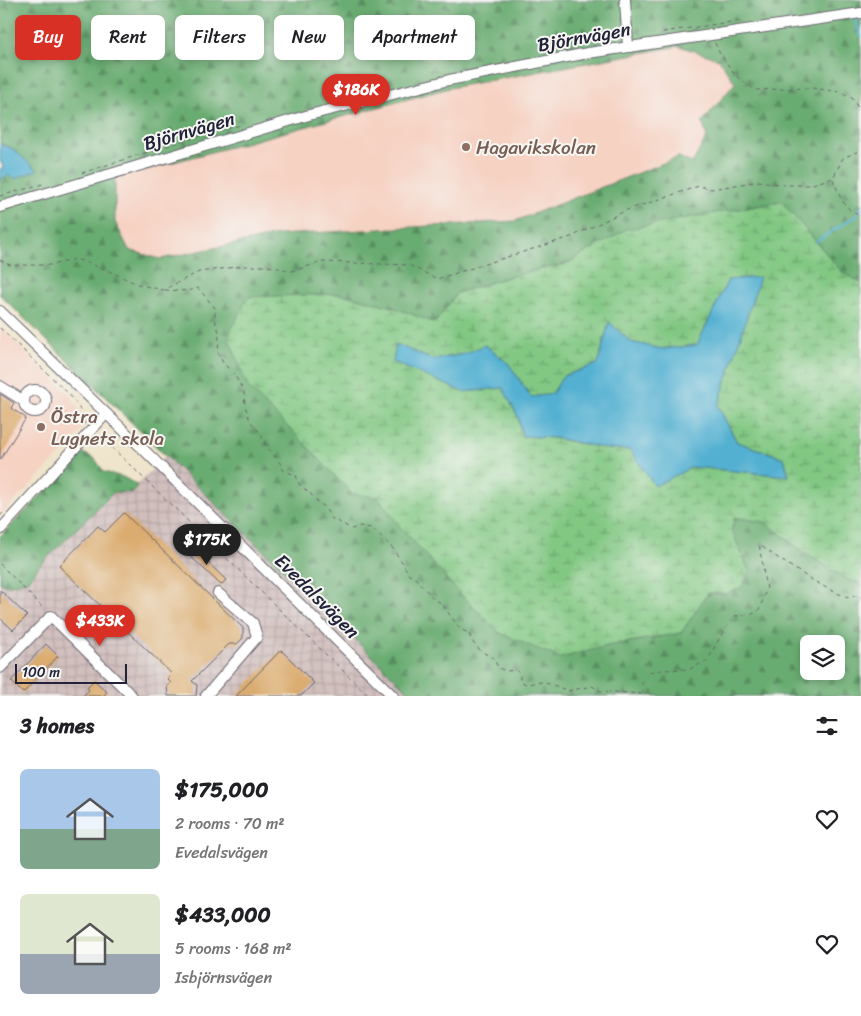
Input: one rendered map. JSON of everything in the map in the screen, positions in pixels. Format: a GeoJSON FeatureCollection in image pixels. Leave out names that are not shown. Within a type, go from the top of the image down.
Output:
{"type":"FeatureCollection","features":[{"type":"Feature","properties":{"kind":"street"},"geometry":{"type":"LineString","coordinates":[[625,0],[628,47]]}},
{"type":"Feature","properties":{"kind":"street","name":"Björnvägen"},"geometry":{"type":"LineString","coordinates":[[0,206],[309,114],[449,80],[588,53],[861,14]]}},
{"type":"Feature","properties":{"kind":"street","name":"Evedalsvägen"},"geometry":{"type":"LineString","coordinates":[[0,311],[394,696]]}},
{"type":"Feature","properties":{"kind":"street"},"geometry":{"type":"LineString","coordinates":[[0,386],[24,400]]}},
{"type":"Feature","properties":{"kind":"street"},"geometry":{"type":"LineString","coordinates":[[0,530],[87,428],[106,414]]}},
{"type":"Feature","properties":{"kind":"street"},"geometry":{"type":"LineString","coordinates":[[206,696],[257,637],[253,623],[218,593]]}},
{"type":"Feature","properties":{"kind":"street"},"geometry":{"type":"LineString","coordinates":[[0,668],[51,616],[132,696]]}},
{"type":"Feature","properties":{"kind":"path"},"geometry":{"type":"LineString","coordinates":[[714,34],[719,52],[736,76],[756,90],[812,88],[840,92],[852,98],[861,112]]}},
{"type":"Feature","properties":{"kind":"path"},"geometry":{"type":"LineString","coordinates":[[163,290],[199,272],[243,266],[268,266],[292,271],[322,262],[409,265],[437,279],[571,237],[627,210],[699,186],[712,190],[759,181],[785,185],[808,185],[833,178],[843,158],[861,150]]}},
{"type":"Feature","properties":{"kind":"path"},"geometry":{"type":"LineString","coordinates":[[833,178],[842,201],[852,213],[861,216]]}},
{"type":"Feature","properties":{"kind":"path"},"geometry":{"type":"LineString","coordinates":[[0,260],[10,265],[50,264],[76,259],[107,270],[137,284],[163,290],[187,291],[198,288],[215,308],[215,320],[219,332],[218,352],[223,363],[234,374],[244,392],[245,406],[250,421],[261,434],[265,444],[284,471],[296,475],[299,484],[315,498],[318,504],[324,506],[331,518],[352,529],[360,526],[371,528],[391,546],[409,576],[416,579],[432,597],[442,604],[460,629],[469,634],[471,641],[480,651],[494,658],[498,668],[507,671],[516,670],[520,674],[520,681],[526,684],[542,682],[568,691],[592,686],[601,692],[644,695],[642,684],[649,672],[690,669],[708,660],[734,616],[753,615],[759,611],[767,587],[763,578],[763,566],[759,554],[760,545],[777,558],[828,588],[850,597],[861,597]]}},
{"type":"Feature","properties":{"kind":"path"},"geometry":{"type":"LineString","coordinates":[[0,328],[75,401],[86,421],[87,428],[369,696]]}},
{"type":"Feature","properties":{"kind":"path"},"geometry":{"type":"LineString","coordinates":[[86,421],[87,428]]}},
{"type":"Feature","properties":{"kind":"path"},"geometry":{"type":"LineString","coordinates":[[0,516],[6,509]]}},
{"type":"Feature","properties":{"kind":"path"},"geometry":{"type":"LineString","coordinates":[[0,564],[51,616]]}},
{"type":"Feature","properties":{"kind":"shaded area","name":"Hagavikskolan"},"geometry":{"type":"Polygon","coordinates":[[[679,46],[719,59],[736,83],[702,121],[707,136],[692,163],[679,157],[515,221],[278,235],[160,259],[129,250],[115,222],[114,178],[449,88],[679,46]]]}},
{"type":"Feature","properties":{"kind":"shaded area","name":"Östra Lugnets skola"},"geometry":{"type":"Polygon","coordinates":[[[0,327],[68,393],[86,421],[64,451],[0,516],[0,327]]]}},
{"type":"Feature","properties":{"kind":"shaded area"},"geometry":{"type":"Polygon","coordinates":[[[165,456],[413,696],[0,696],[0,583],[6,586],[27,581],[39,566],[114,492],[133,493],[137,485],[165,456]]]}},
{"type":"Feature","properties":{"kind":"green space"},"geometry":{"type":"Polygon","coordinates":[[[0,0],[861,0],[861,283],[842,272],[782,202],[628,229],[566,264],[515,275],[457,293],[435,323],[392,307],[341,294],[249,297],[306,445],[352,493],[378,497],[399,525],[560,658],[607,646],[681,633],[708,593],[726,594],[749,571],[732,531],[734,517],[765,522],[808,555],[849,580],[861,583],[861,696],[413,696],[0,295],[0,180],[8,174],[13,149],[0,144],[0,0]],[[679,46],[449,88],[115,178],[115,222],[129,250],[160,259],[278,235],[515,221],[679,157],[692,163],[707,137],[702,122],[735,83],[719,59],[679,46]]]}},
{"type":"Feature","properties":{"kind":"green space"},"geometry":{"type":"Polygon","coordinates":[[[782,202],[842,272],[861,283],[861,583],[849,580],[808,555],[765,522],[734,517],[732,531],[749,571],[742,587],[726,594],[708,593],[681,633],[607,646],[560,658],[500,633],[454,587],[399,525],[378,497],[352,494],[248,387],[228,336],[248,297],[341,294],[392,307],[435,323],[457,293],[515,275],[566,264],[627,229],[782,202]],[[759,278],[728,280],[697,345],[662,349],[631,342],[609,322],[598,364],[563,376],[553,394],[531,397],[508,363],[485,346],[464,354],[433,360],[396,344],[463,392],[503,388],[518,417],[522,436],[555,438],[608,449],[630,450],[655,485],[692,467],[789,476],[784,458],[737,442],[718,406],[759,278]]]}},
{"type":"Feature","properties":{"kind":"green space"},"geometry":{"type":"Polygon","coordinates":[[[83,453],[95,459],[104,472],[123,477],[137,485],[133,493],[114,492],[39,566],[27,581],[6,586],[0,583],[0,536],[83,453]]]}},
{"type":"Feature","properties":{"kind":"water"},"geometry":{"type":"Polygon","coordinates":[[[0,144],[13,149],[37,170],[14,179],[8,175],[0,180],[0,169],[3,167],[0,161],[0,144]]]}},
{"type":"Feature","properties":{"kind":"water"},"geometry":{"type":"Polygon","coordinates":[[[760,277],[718,406],[737,442],[784,458],[789,476],[692,467],[655,486],[630,450],[608,449],[555,438],[522,436],[518,417],[503,388],[463,392],[393,362],[396,344],[433,360],[464,354],[485,345],[508,363],[531,397],[552,394],[563,376],[598,364],[609,322],[631,342],[662,349],[697,345],[728,280],[760,277]]]}},
{"type":"Feature","properties":{"kind":"building"},"geometry":{"type":"Polygon","coordinates":[[[0,394],[14,403],[11,408],[26,418],[0,460],[0,394]]]}},
{"type":"Feature","properties":{"kind":"building"},"geometry":{"type":"Polygon","coordinates":[[[124,513],[243,628],[243,638],[237,644],[229,644],[192,681],[197,685],[196,696],[168,696],[167,686],[171,683],[167,679],[172,674],[59,566],[98,526],[105,532],[124,513]]]}},
{"type":"Feature","properties":{"kind":"building"},"geometry":{"type":"Polygon","coordinates":[[[193,548],[226,580],[221,585],[188,554],[193,548]]]}},
{"type":"Feature","properties":{"kind":"building"},"geometry":{"type":"Polygon","coordinates":[[[0,590],[27,616],[13,630],[0,618],[0,590]]]}},
{"type":"Feature","properties":{"kind":"building"},"geometry":{"type":"Polygon","coordinates":[[[46,644],[58,656],[23,693],[11,681],[46,644]]]}},
{"type":"Feature","properties":{"kind":"building"},"geometry":{"type":"Polygon","coordinates":[[[281,650],[314,683],[301,696],[236,696],[281,650]]]}},
{"type":"Feature","properties":{"kind":"building"},"geometry":{"type":"Polygon","coordinates":[[[94,680],[107,692],[103,696],[83,696],[89,690],[87,687],[94,680]]]}},
{"type":"Feature","properties":{"kind":"waterway"},"geometry":{"type":"LineString","coordinates":[[855,20],[861,36]]}},
{"type":"Feature","properties":{"kind":"waterway"},"geometry":{"type":"LineString","coordinates":[[817,241],[856,216],[861,207]]}},
{"type":"Feature","properties":{"kind":"place","name":"Hagavikskolan"},"geometry":{"type":"Point","coordinates":[466,147]}},
{"type":"Feature","properties":{"kind":"place","name":"Östra Lugnets skola"},"geometry":{"type":"Point","coordinates":[41,427]}}]}
